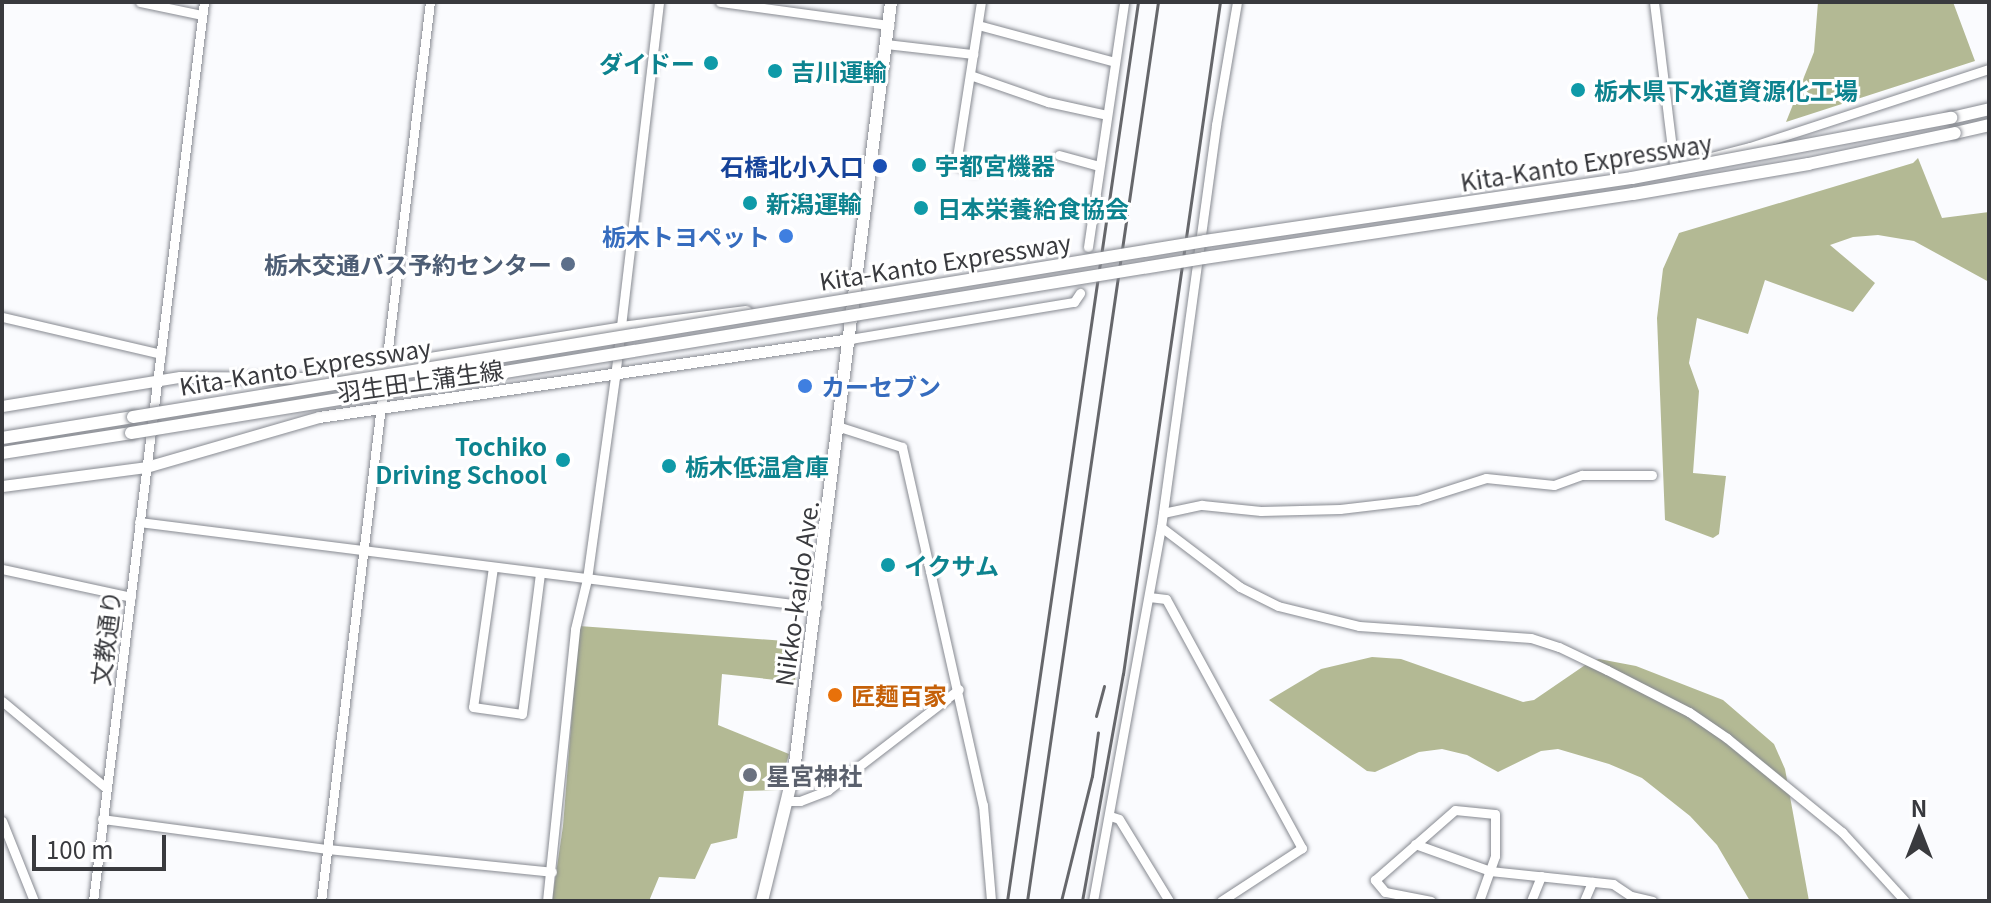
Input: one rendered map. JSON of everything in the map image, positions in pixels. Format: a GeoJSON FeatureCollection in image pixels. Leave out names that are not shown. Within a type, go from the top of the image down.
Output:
{"type":"FeatureCollection","features":[{"type":"Feature","properties":{"kind":"highway","name":"Nikko-kaido Ave."},"geometry":{"type":"LineString","coordinates":[[762,901],[788,801],[817,607],[891,2]]}},
{"type":"Feature","properties":{"kind":"highway","name":"Kita-Kanto Expressway"},"geometry":{"type":"LineString","coordinates":[[2,438],[1205,241],[1657,174],[1989,109]]}},
{"type":"Feature","properties":{"kind":"highway","name":"Kita-Kanto Expressway"},"geometry":{"type":"LineString","coordinates":[[2,453],[1119,271],[1633,194],[1989,125]]}},
{"type":"Feature","properties":{"kind":"main road","name":"羽生田上蒲生線"},"geometry":{"type":"LineString","coordinates":[[2,406],[158,379],[197,376],[304,378],[621,327],[856,297]]}},
{"type":"Feature","properties":{"kind":"main road","name":"羽生田上蒲生線"},"geometry":{"type":"LineString","coordinates":[[2,486],[146,467],[298,422],[380,407],[850,339]]}},
{"type":"Feature","properties":{"kind":"street"},"geometry":{"type":"LineString","coordinates":[[140,2],[202,15]]}},
{"type":"Feature","properties":{"kind":"street","name":"文教通り"},"geometry":{"type":"LineString","coordinates":[[93,901],[204,2]]}},
{"type":"Feature","properties":{"kind":"street"},"geometry":{"type":"LineString","coordinates":[[321,901],[430,2]]}},
{"type":"Feature","properties":{"kind":"street"},"geometry":{"type":"LineString","coordinates":[[547,901],[575,629],[587,579],[616,373],[659,2]]}},
{"type":"Feature","properties":{"kind":"street"},"geometry":{"type":"LineString","coordinates":[[720,2],[889,25]]}},
{"type":"Feature","properties":{"kind":"street"},"geometry":{"type":"LineString","coordinates":[[974,171],[956,164],[981,2]]}},
{"type":"Feature","properties":{"kind":"street"},"geometry":{"type":"LineString","coordinates":[[1088,247],[1124,2]]}},
{"type":"Feature","properties":{"kind":"street"},"geometry":{"type":"LineString","coordinates":[[1093,901],[1161,527],[1237,2]]}},
{"type":"Feature","properties":{"kind":"street"},"geometry":{"type":"LineString","coordinates":[[1654,2],[1674,166]]}},
{"type":"Feature","properties":{"kind":"street"},"geometry":{"type":"LineString","coordinates":[[978,25],[1115,62]]}},
{"type":"Feature","properties":{"kind":"street"},"geometry":{"type":"LineString","coordinates":[[886,44],[973,54]]}},
{"type":"Feature","properties":{"kind":"street"},"geometry":{"type":"LineString","coordinates":[[1201,238],[1674,166],[1750,147],[1989,69]]}},
{"type":"Feature","properties":{"kind":"street"},"geometry":{"type":"LineString","coordinates":[[970,75],[1048,102],[1107,115]]}},
{"type":"Feature","properties":{"kind":"street"},"geometry":{"type":"LineString","coordinates":[[1059,155],[1099,166]]}},
{"type":"Feature","properties":{"kind":"street"},"geometry":{"type":"LineString","coordinates":[[850,339],[1074,302],[1080,293]]}},
{"type":"Feature","properties":{"kind":"street"},"geometry":{"type":"LineString","coordinates":[[2,317],[161,354]]}},
{"type":"Feature","properties":{"kind":"street"},"geometry":{"type":"LineString","coordinates":[[840,427],[902,447],[983,805],[991,901]]}},
{"type":"Feature","properties":{"kind":"street"},"geometry":{"type":"LineString","coordinates":[[1163,513],[1202,505],[1261,511],[1340,509],[1417,500],[1486,478],[1554,485],[1582,475],[1652,475]]}},
{"type":"Feature","properties":{"kind":"street"},"geometry":{"type":"LineString","coordinates":[[139,522],[817,607]]}},
{"type":"Feature","properties":{"kind":"street"},"geometry":{"type":"LineString","coordinates":[[1161,527],[1240,587],[1278,606],[1359,626],[1531,638],[1607,670],[1689,712],[1727,738],[1842,832],[1905,901]]}},
{"type":"Feature","properties":{"kind":"street"},"geometry":{"type":"LineString","coordinates":[[493,567],[473,707],[522,714],[540,573]]}},
{"type":"Feature","properties":{"kind":"street"},"geometry":{"type":"LineString","coordinates":[[2,569],[131,597]]}},
{"type":"Feature","properties":{"kind":"street"},"geometry":{"type":"LineString","coordinates":[[1149,597],[1166,599],[1302,848],[1221,901]]}},
{"type":"Feature","properties":{"kind":"street"},"geometry":{"type":"LineString","coordinates":[[788,801],[800,801],[828,790],[959,689]]}},
{"type":"Feature","properties":{"kind":"street"},"geometry":{"type":"LineString","coordinates":[[2,701],[106,788]]}},
{"type":"Feature","properties":{"kind":"street"},"geometry":{"type":"LineString","coordinates":[[1431,901],[1385,892],[1375,880],[1455,810],[1495,814],[1495,856],[1479,901]]}},
{"type":"Feature","properties":{"kind":"street"},"geometry":{"type":"LineString","coordinates":[[1110,816],[1119,819],[1169,901]]}},
{"type":"Feature","properties":{"kind":"street"},"geometry":{"type":"LineString","coordinates":[[102,819],[327,849],[552,872]]}},
{"type":"Feature","properties":{"kind":"street"},"geometry":{"type":"LineString","coordinates":[[2,821],[34,901]]}},
{"type":"Feature","properties":{"kind":"street"},"geometry":{"type":"LineString","coordinates":[[1415,844],[1490,871],[1613,884],[1630,899],[1652,901]]}},
{"type":"Feature","properties":{"kind":"street"},"geometry":{"type":"LineString","coordinates":[[1531,901],[1541,876]]}},
{"type":"Feature","properties":{"kind":"street"},"geometry":{"type":"LineString","coordinates":[[1584,901],[1592,882]]}},
{"type":"Feature","properties":{"kind":"green space"},"geometry":{"type":"Polygon","coordinates":[[[1818,2],[1953,2],[1975,61],[1786,122],[1814,52],[1818,2]]]}},
{"type":"Feature","properties":{"kind":"green space"},"geometry":{"type":"Polygon","coordinates":[[[1918,158],[1942,218],[1989,212],[1989,282],[1914,241],[1878,235],[1853,237],[1830,245],[1875,283],[1853,312],[1765,280],[1748,334],[1697,318],[1689,363],[1699,391],[1693,473],[1726,476],[1719,534],[1713,538],[1665,520],[1657,318],[1663,269],[1679,233],[1913,163],[1918,158]]]}},
{"type":"Feature","properties":{"kind":"green space"},"geometry":{"type":"Polygon","coordinates":[[[579,626],[799,642],[795,682],[722,674],[718,725],[789,754],[779,790],[744,791],[737,838],[711,844],[695,879],[659,877],[649,901],[552,901],[563,826],[579,626]]]}},
{"type":"Feature","properties":{"kind":"green space"},"geometry":{"type":"Polygon","coordinates":[[[1372,657],[1401,659],[1523,702],[1534,700],[1591,661],[1599,659],[1636,666],[1723,700],[1774,744],[1785,769],[1809,901],[1750,901],[1717,845],[1690,816],[1642,778],[1609,764],[1558,749],[1541,751],[1498,772],[1467,755],[1442,749],[1419,752],[1375,772],[1367,771],[1269,700],[1321,669],[1372,657]]]}},
{"type":"Feature","properties":{"kind":"railway"},"geometry":{"type":"LineString","coordinates":[[1007,901],[1138,2]]}},
{"type":"Feature","properties":{"kind":"railway"},"geometry":{"type":"LineString","coordinates":[[1027,901],[1158,2]]}},
{"type":"Feature","properties":{"kind":"railway"},"geometry":{"type":"LineString","coordinates":[[1082,901],[1123,674],[1220,2]]}},
{"type":"Feature","properties":{"kind":"railway"},"geometry":{"type":"LineString","coordinates":[[1096,716],[1104,686]]}},
{"type":"Feature","properties":{"kind":"railway"},"geometry":{"type":"LineString","coordinates":[[1061,901],[1092,776],[1098,732]]}},
{"type":"Feature","properties":{"kind":"place","name":"ダイドー"},"geometry":{"type":"Point","coordinates":[711,63]}},
{"type":"Feature","properties":{"kind":"place","name":"吉川運輸"},"geometry":{"type":"Point","coordinates":[775,71]}},
{"type":"Feature","properties":{"kind":"place","name":"栃木県下水道資源化工場"},"geometry":{"type":"Point","coordinates":[1578,90]}},
{"type":"Feature","properties":{"kind":"place","name":"宇都宮機器"},"geometry":{"type":"Point","coordinates":[919,165]}},
{"type":"Feature","properties":{"kind":"place","name":"石橋北小入口"},"geometry":{"type":"Point","coordinates":[880,166]}},
{"type":"Feature","properties":{"kind":"place","name":"新潟運輸"},"geometry":{"type":"Point","coordinates":[750,203]}},
{"type":"Feature","properties":{"kind":"place","name":"日本栄養給食協会"},"geometry":{"type":"Point","coordinates":[921,208]}},
{"type":"Feature","properties":{"kind":"place","name":"栃木トヨペット"},"geometry":{"type":"Point","coordinates":[786,236]}},
{"type":"Feature","properties":{"kind":"place","name":"栃木交通バス予約センター"},"geometry":{"type":"Point","coordinates":[568,264]}},
{"type":"Feature","properties":{"kind":"place","name":"カーセブン"},"geometry":{"type":"Point","coordinates":[805,386]}},
{"type":"Feature","properties":{"kind":"place","name":"Tochiko Driving School"},"geometry":{"type":"Point","coordinates":[563,460]}},
{"type":"Feature","properties":{"kind":"place","name":"栃木低温倉庫"},"geometry":{"type":"Point","coordinates":[669,466]}},
{"type":"Feature","properties":{"kind":"place","name":"イクサム"},"geometry":{"type":"Point","coordinates":[888,565]}},
{"type":"Feature","properties":{"kind":"place","name":"匠麺百家"},"geometry":{"type":"Point","coordinates":[835,695]}},
{"type":"Feature","properties":{"kind":"place","name":"星宮神社"},"geometry":{"type":"Point","coordinates":[750,775]}}]}
